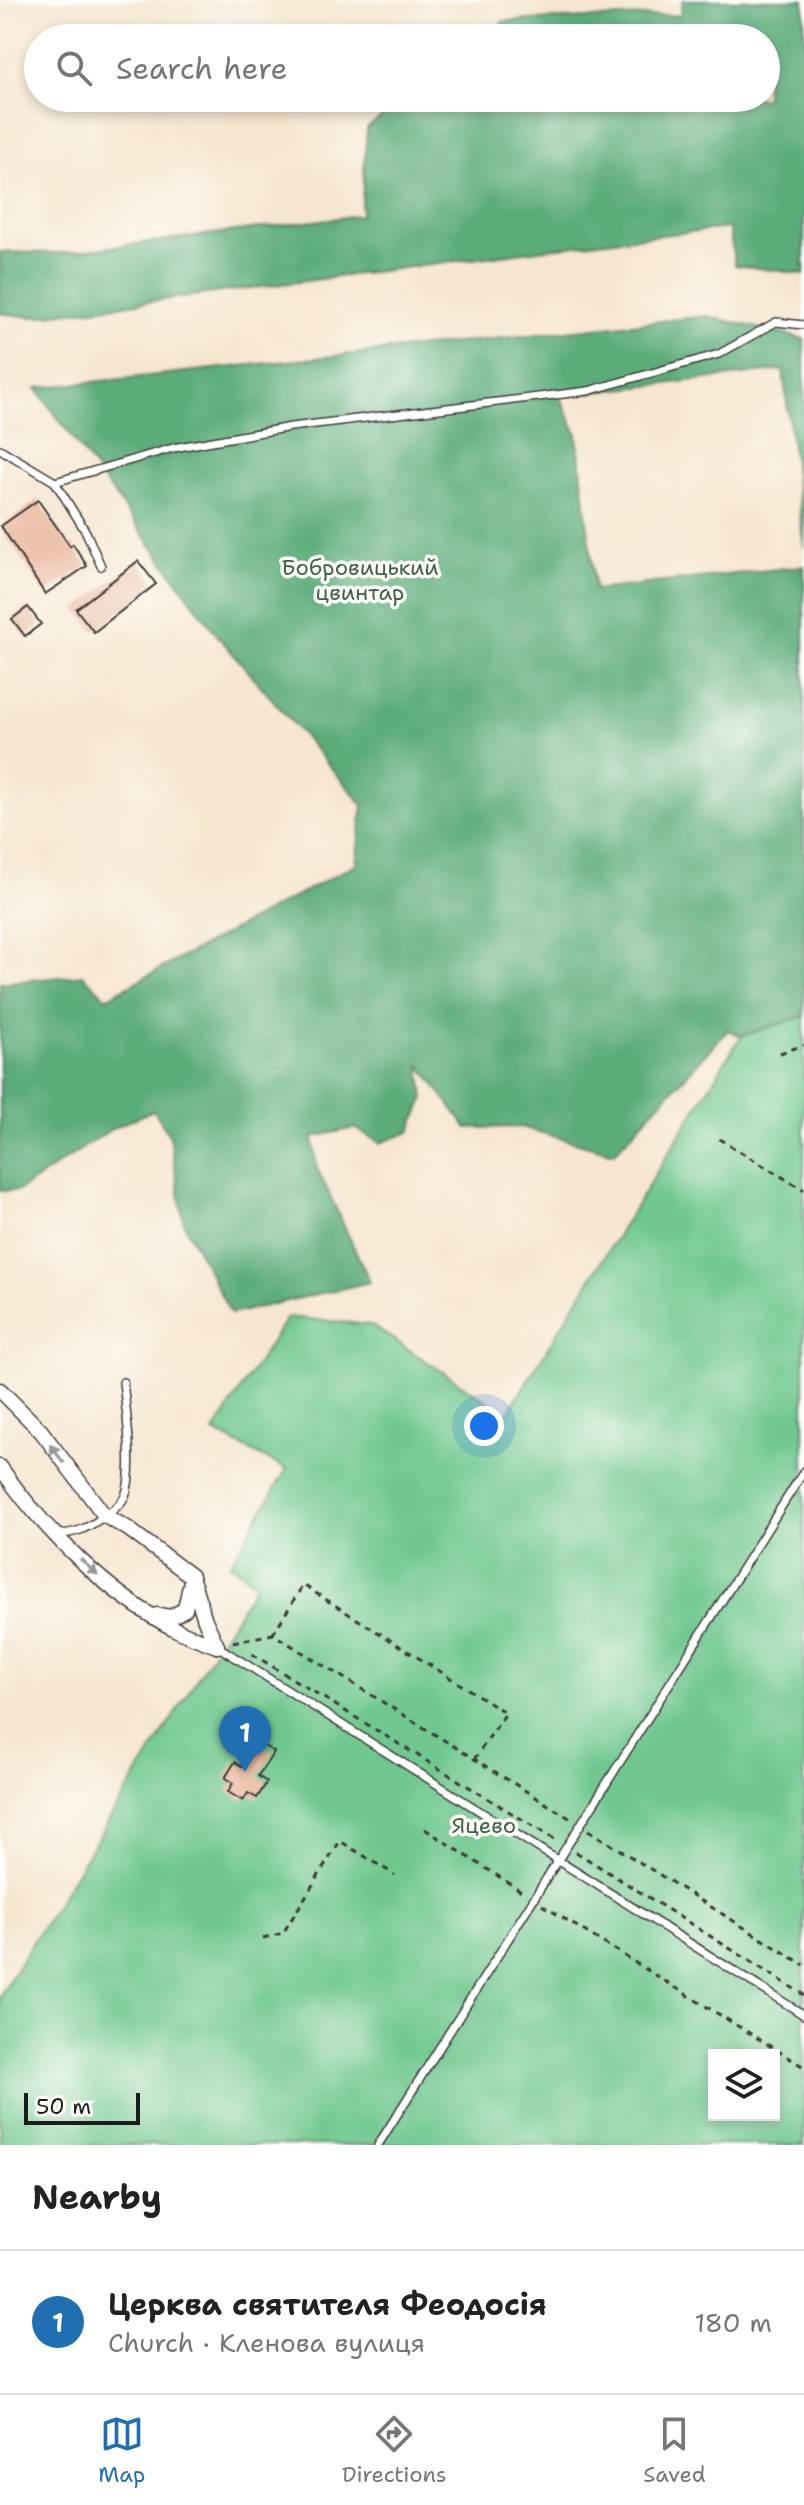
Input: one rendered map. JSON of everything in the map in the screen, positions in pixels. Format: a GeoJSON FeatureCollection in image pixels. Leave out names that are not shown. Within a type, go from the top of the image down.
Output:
{"type":"FeatureCollection","features":[{"type":"Feature","properties":{"kind":"street"},"geometry":{"type":"LineString","coordinates":[[0,1390],[41,1431],[105,1516],[127,1528],[191,1576],[217,1646]]}},
{"type":"Feature","properties":{"kind":"street"},"geometry":{"type":"LineString","coordinates":[[0,1467],[54,1534],[91,1569],[176,1630],[217,1646]]}},
{"type":"Feature","properties":{"kind":"street"},"geometry":{"type":"LineString","coordinates":[[152,1614],[171,1617],[185,1609],[191,1576]]}},
{"type":"Feature","properties":{"kind":"lane"},"geometry":{"type":"LineString","coordinates":[[55,482],[173,448],[291,427],[588,391],[719,354],[776,322],[804,325]]}},
{"type":"Feature","properties":{"kind":"lane"},"geometry":{"type":"LineString","coordinates":[[0,449],[55,482],[86,532],[101,566]]}},
{"type":"Feature","properties":{"kind":"lane"},"geometry":{"type":"LineString","coordinates":[[54,1534],[73,1534],[105,1516],[125,1498],[129,1479],[123,1382]]}},
{"type":"Feature","properties":{"kind":"lane"},"geometry":{"type":"LineString","coordinates":[[378,2145],[804,1471]]}},
{"type":"Feature","properties":{"kind":"lane"},"geometry":{"type":"LineString","coordinates":[[217,1646],[804,2015]]}},
{"type":"Feature","properties":{"kind":"path"},"geometry":{"type":"LineString","coordinates":[[780,1053],[804,1045]]}},
{"type":"Feature","properties":{"kind":"path"},"geometry":{"type":"LineString","coordinates":[[719,1139],[804,1190]]}},
{"type":"Feature","properties":{"kind":"path"},"geometry":{"type":"LineString","coordinates":[[273,1634],[303,1585],[403,1646],[506,1713],[475,1760]]}},
{"type":"Feature","properties":{"kind":"path"},"geometry":{"type":"LineString","coordinates":[[217,1646],[273,1634],[804,1965]]}},
{"type":"Feature","properties":{"kind":"path"},"geometry":{"type":"LineString","coordinates":[[243,1652],[256,1654],[804,1995]]}},
{"type":"Feature","properties":{"kind":"path"},"geometry":{"type":"LineString","coordinates":[[425,1829],[804,2067]]}},
{"type":"Feature","properties":{"kind":"path"},"geometry":{"type":"LineString","coordinates":[[263,1938],[283,1933],[340,1841],[395,1875]]}},
{"type":"Feature","properties":{"kind":"green space"},"geometry":{"type":"Polygon","coordinates":[[[683,0],[804,0],[804,274],[735,265],[729,228],[614,240],[33,317],[0,313],[0,252],[64,253],[361,215],[367,128],[388,112],[780,112],[780,24],[500,24],[504,21],[680,15],[683,0]]]}},
{"type":"Feature","properties":{"kind":"green space","name":"Бобровицький цвинтар"},"geometry":{"type":"Polygon","coordinates":[[[707,316],[804,339],[804,548],[783,370],[560,396],[577,434],[595,590],[804,566],[804,1016],[741,1036],[728,1030],[614,1153],[521,1127],[467,1128],[420,1065],[424,1099],[410,1132],[380,1143],[355,1128],[313,1137],[317,1168],[370,1282],[231,1314],[184,1224],[170,1137],[154,1110],[113,1128],[18,1191],[0,1191],[0,983],[83,975],[106,998],[356,864],[363,805],[217,635],[36,388],[707,316]]]}},
{"type":"Feature","properties":{"kind":"green space","name":"Яцево"},"geometry":{"type":"Polygon","coordinates":[[[804,1016],[804,2145],[0,2145],[0,1995],[256,1584],[230,1564],[287,1469],[214,1432],[287,1317],[371,1325],[507,1414],[741,1036],[804,1016]]]}},
{"type":"Feature","properties":{"kind":"building"},"geometry":{"type":"Polygon","coordinates":[[[38,500],[87,566],[45,594],[1,526],[38,500]]]}},
{"type":"Feature","properties":{"kind":"building"},"geometry":{"type":"Polygon","coordinates":[[[138,561],[156,584],[94,632],[76,609],[138,561]]]}},
{"type":"Feature","properties":{"kind":"building"},"geometry":{"type":"Polygon","coordinates":[[[28,607],[41,624],[25,636],[12,619],[28,607]]]}},
{"type":"Feature","properties":{"kind":"building"},"geometry":{"type":"Polygon","coordinates":[[[258,1742],[274,1752],[258,1776],[267,1782],[257,1798],[248,1793],[243,1801],[228,1792],[233,1783],[225,1778],[235,1762],[243,1767],[258,1742]]]}},
{"type":"Feature","properties":{"kind":"place","name":"Церква святителя Феодосія"},"geometry":{"type":"Point","coordinates":[245,1772]}}]}
